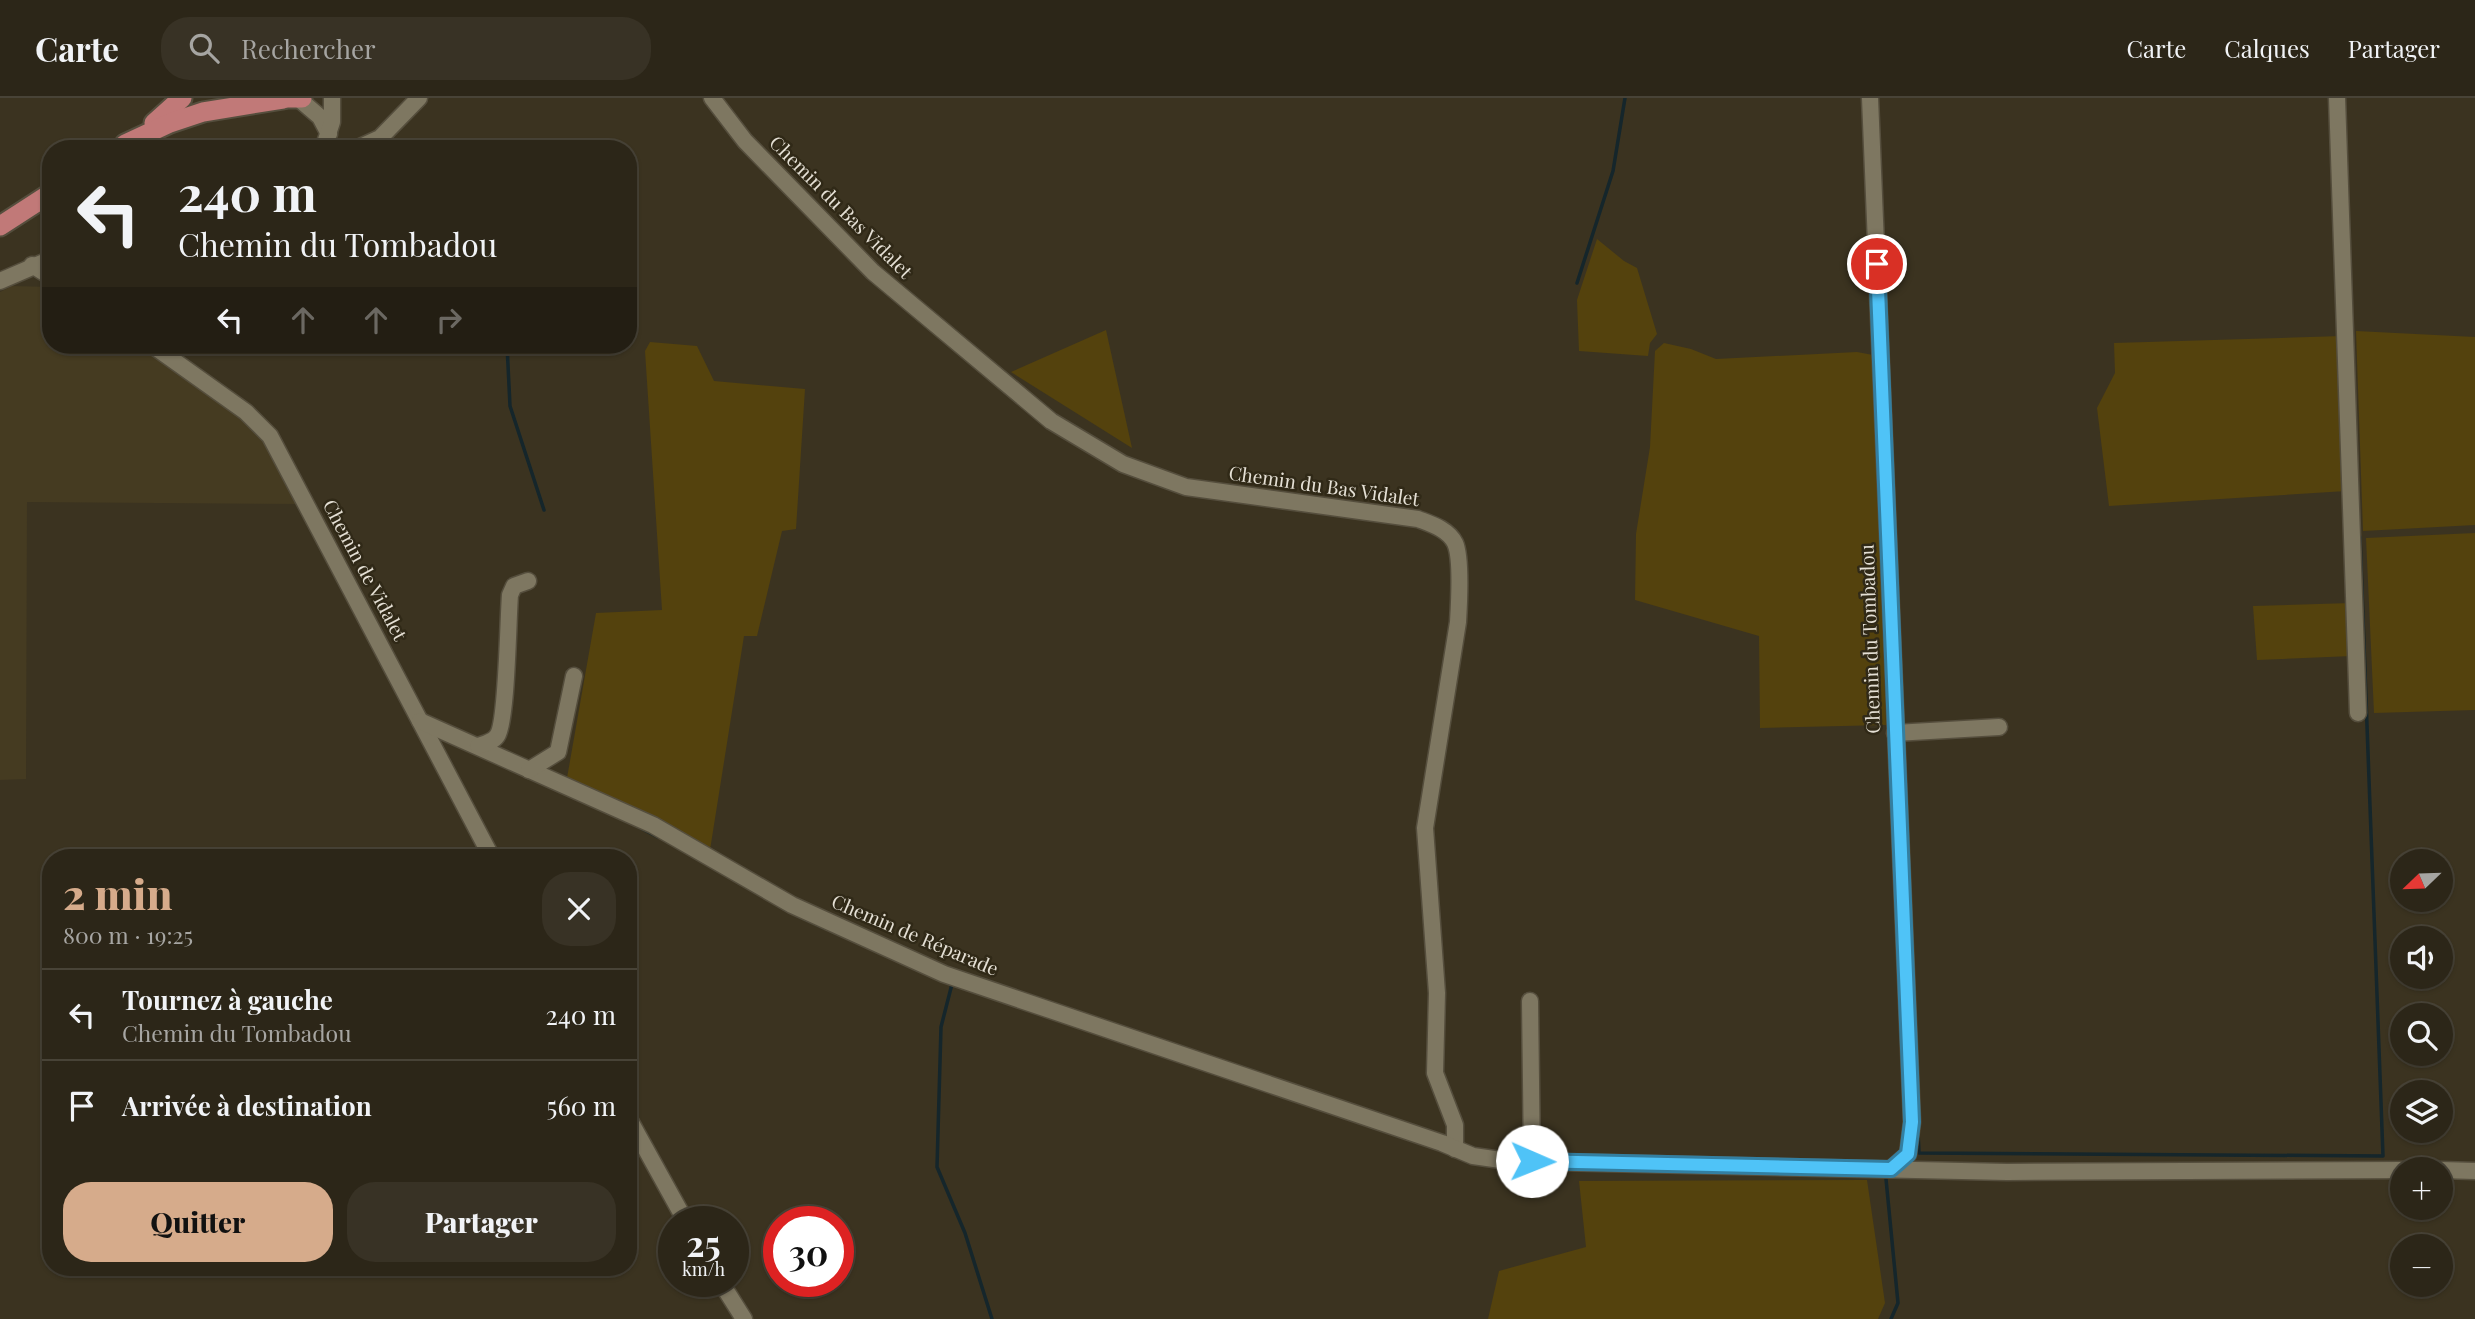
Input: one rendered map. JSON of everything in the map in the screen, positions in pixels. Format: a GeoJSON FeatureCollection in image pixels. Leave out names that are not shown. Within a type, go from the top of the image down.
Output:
{"type":"FeatureCollection","features":[{"type":"Feature","properties":{"kind":"main road"},"geometry":{"type":"LineString","coordinates":[[131,140],[172,109],[182,98]]}},
{"type":"Feature","properties":{"kind":"main road"},"geometry":{"type":"LineString","coordinates":[[136,140],[170,123],[203,112],[290,99]]}},
{"type":"Feature","properties":{"kind":"main road"},"geometry":{"type":"LineString","coordinates":[[7,221],[42,199]]}},
{"type":"Feature","properties":{"kind":"street"},"geometry":{"type":"LineString","coordinates":[[326,140],[332,98]]}},
{"type":"Feature","properties":{"kind":"street"},"geometry":{"type":"LineString","coordinates":[[376,140],[419,98]]}},
{"type":"Feature","properties":{"kind":"street","name":"Chemin du Bas Vidalet"},"geometry":{"type":"LineString","coordinates":[[712,98],[745,141],[873,272],[1051,421],[1123,464],[1186,487],[1418,519],[1440,527],[1455,543],[1460,592],[1458,622],[1425,828],[1437,993],[1435,1073],[1455,1125],[1455,1149]]}},
{"type":"Feature","properties":{"kind":"street","name":"Chemin du Tombadou"},"geometry":{"type":"LineString","coordinates":[[1870,98],[1912,1122],[1908,1154],[1891,1169]]}},
{"type":"Feature","properties":{"kind":"street"},"geometry":{"type":"LineString","coordinates":[[2337,98],[2358,713]]}},
{"type":"Feature","properties":{"kind":"street"},"geometry":{"type":"LineString","coordinates":[[290,99],[311,107],[320,117],[324,140]]}},
{"type":"Feature","properties":{"kind":"street"},"geometry":{"type":"LineString","coordinates":[[0,281],[42,262]]}},
{"type":"Feature","properties":{"kind":"street"},"geometry":{"type":"LineString","coordinates":[[32,265],[42,271]]}},
{"type":"Feature","properties":{"kind":"street","name":"Chemin de Vidalet"},"geometry":{"type":"LineString","coordinates":[[165,354],[246,412],[270,436],[487,849]]}},
{"type":"Feature","properties":{"kind":"street"},"geometry":{"type":"LineString","coordinates":[[478,746],[492,741],[498,735],[503,708],[510,595],[514,586],[528,582]]}},
{"type":"Feature","properties":{"kind":"street"},"geometry":{"type":"LineString","coordinates":[[529,770],[558,751],[574,676]]}},
{"type":"Feature","properties":{"kind":"street","name":"Chemin de Réparade"},"geometry":{"type":"LineString","coordinates":[[420,721],[653,825],[792,905],[944,974],[1485,1157],[1532,1161],[2007,1172],[2390,1170]]}},
{"type":"Feature","properties":{"kind":"street"},"geometry":{"type":"LineString","coordinates":[[1895,733],[1999,727]]}},
{"type":"Feature","properties":{"kind":"street"},"geometry":{"type":"LineString","coordinates":[[1530,1002],[1532,1161]]}},
{"type":"Feature","properties":{"kind":"street"},"geometry":{"type":"LineString","coordinates":[[637,1134],[676,1206]]}},
{"type":"Feature","properties":{"kind":"street"},"geometry":{"type":"LineString","coordinates":[[2453,1170],[2475,1171]]}},
{"type":"Feature","properties":{"kind":"street"},"geometry":{"type":"LineString","coordinates":[[731,1311],[744,1319]]}},
{"type":"Feature","properties":{"kind":"shaded area"},"geometry":{"type":"Polygon","coordinates":[[[1597,239],[1637,268],[1657,334],[1650,343],[1648,356],[1579,351],[1577,300],[1597,239]]]}},
{"type":"Feature","properties":{"kind":"shaded area"},"geometry":{"type":"Polygon","coordinates":[[[12,286],[42,287],[42,354],[154,354],[253,427],[270,449],[299,504],[27,502],[26,779],[0,780],[0,292],[12,286]]]}},
{"type":"Feature","properties":{"kind":"shaded area"},"geometry":{"type":"Polygon","coordinates":[[[1106,330],[1132,448],[1011,372],[1106,330]]]}},
{"type":"Feature","properties":{"kind":"shaded area"},"geometry":{"type":"Polygon","coordinates":[[[2356,331],[2475,337],[2475,525],[2363,531],[2356,331]]]}},
{"type":"Feature","properties":{"kind":"shaded area"},"geometry":{"type":"Polygon","coordinates":[[[2342,336],[2346,491],[2109,506],[2097,408],[2115,373],[2114,343],[2342,336]]]}},
{"type":"Feature","properties":{"kind":"shaded area"},"geometry":{"type":"Polygon","coordinates":[[[650,342],[697,346],[714,381],[805,389],[796,529],[782,531],[757,636],[744,636],[710,850],[567,778],[596,613],[662,610],[645,351],[650,342]]]}},
{"type":"Feature","properties":{"kind":"shaded area"},"geometry":{"type":"Polygon","coordinates":[[[1664,343],[1691,349],[1716,359],[1857,352],[1873,355],[1886,725],[1760,728],[1759,636],[1635,600],[1636,534],[1650,447],[1655,351],[1664,343]]]}},
{"type":"Feature","properties":{"kind":"shaded area"},"geometry":{"type":"Polygon","coordinates":[[[2475,533],[2475,710],[2374,713],[2366,538],[2475,533]]]}},
{"type":"Feature","properties":{"kind":"shaded area"},"geometry":{"type":"Polygon","coordinates":[[[2351,603],[2352,656],[2257,660],[2253,606],[2351,603]]]}},
{"type":"Feature","properties":{"kind":"shaded area"},"geometry":{"type":"Polygon","coordinates":[[[1867,1180],[1885,1303],[1878,1319],[1488,1319],[1499,1271],[1586,1247],[1579,1181],[1867,1180]]]}},
{"type":"Feature","properties":{"kind":"waterway"},"geometry":{"type":"LineString","coordinates":[[1577,283],[1613,171],[1625,98]]}},
{"type":"Feature","properties":{"kind":"waterway"},"geometry":{"type":"LineString","coordinates":[[507,354],[510,406],[544,510]]}},
{"type":"Feature","properties":{"kind":"waterway"},"geometry":{"type":"LineString","coordinates":[[1918,1132],[1919,1153],[2383,1156],[2360,537]]}},
{"type":"Feature","properties":{"kind":"waterway"},"geometry":{"type":"LineString","coordinates":[[637,826],[658,837]]}},
{"type":"Feature","properties":{"kind":"waterway"},"geometry":{"type":"LineString","coordinates":[[796,915],[824,928]]}},
{"type":"Feature","properties":{"kind":"waterway"},"geometry":{"type":"LineString","coordinates":[[952,984],[941,1027],[937,1167],[965,1233],[992,1319]]}},
{"type":"Feature","properties":{"kind":"waterway"},"geometry":{"type":"LineString","coordinates":[[1886,1179],[1898,1303],[1891,1319]]}},
{"type":"Feature","properties":{"kind":"route"},"geometry":{"type":"LineString","coordinates":[[1532,1161],[1891,1169],[1908,1154],[1912,1122],[1877,264]]}}]}
